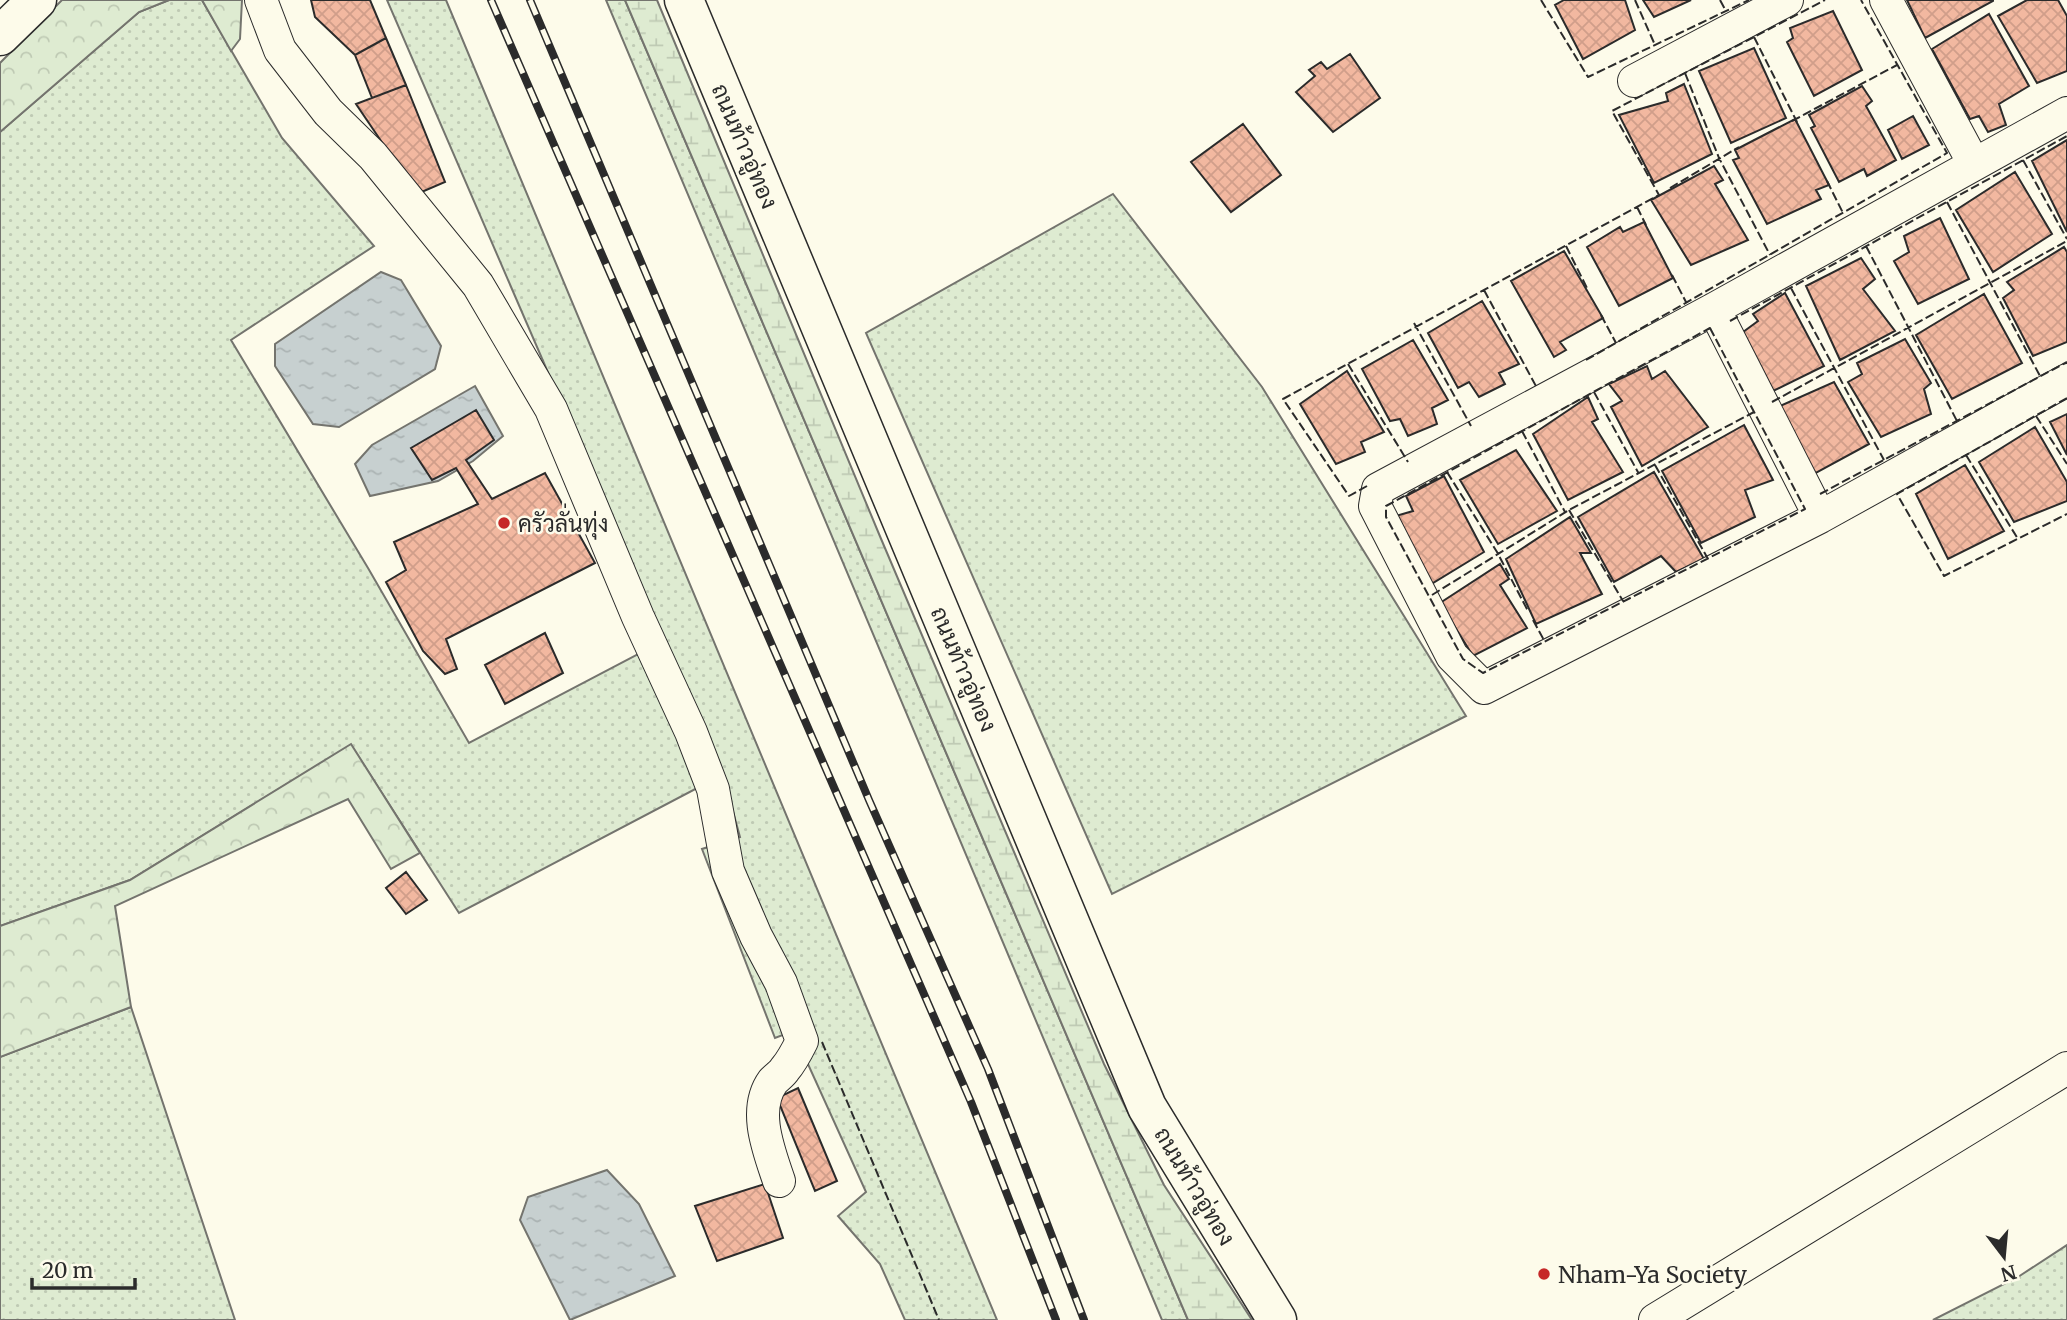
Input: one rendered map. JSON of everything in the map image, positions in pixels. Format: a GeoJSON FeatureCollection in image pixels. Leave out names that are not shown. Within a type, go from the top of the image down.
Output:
{"type":"FeatureCollection","features":[{"type":"Feature","properties":{"kind":"street"},"geometry":{"type":"LineString","coordinates":[[0,36],[37,0]]}},
{"type":"Feature","properties":{"kind":"street"},"geometry":{"type":"LineString","coordinates":[[261,0],[279,50],[311,91],[373,156],[478,285],[551,409],[638,617],[691,732],[713,789],[729,871],[796,1020],[802,1041],[791,1062],[774,1080],[763,1106],[766,1138],[779,1181]]}},
{"type":"Feature","properties":{"kind":"street","name":"ถนนท้าวอู่ทอง"},"geometry":{"type":"LineString","coordinates":[[684,0],[1147,1107],[1277,1320]]}},
{"type":"Feature","properties":{"kind":"street"},"geometry":{"type":"LineString","coordinates":[[1634,81],[1787,0]]}},
{"type":"Feature","properties":{"kind":"street"},"geometry":{"type":"LineString","coordinates":[[1885,0],[1974,164]]}},
{"type":"Feature","properties":{"kind":"street"},"geometry":{"type":"LineString","coordinates":[[2067,113],[1714,309],[1378,489],[1376,506],[1452,656],[1484,688],[1820,517],[2067,380]]}},
{"type":"Feature","properties":{"kind":"street"},"geometry":{"type":"LineString","coordinates":[[1714,309],[1820,517]]}},
{"type":"Feature","properties":{"kind":"street"},"geometry":{"type":"LineString","coordinates":[[1655,1320],[2067,1068]]}},
{"type":"Feature","properties":{"kind":"green space"},"geometry":{"type":"Polygon","coordinates":[[[62,0],[169,0],[139,12],[0,132],[0,63],[62,0]]]}},
{"type":"Feature","properties":{"kind":"green space"},"geometry":{"type":"Polygon","coordinates":[[[169,0],[202,0],[282,138],[374,246],[231,340],[469,743],[640,653],[703,785],[459,913],[351,745],[130,880],[0,926],[0,132],[139,12],[169,0]]]}},
{"type":"Feature","properties":{"kind":"green space"},"geometry":{"type":"Polygon","coordinates":[[[202,0],[242,0],[240,39],[231,51],[202,0]]]}},
{"type":"Feature","properties":{"kind":"green space"},"geometry":{"type":"Polygon","coordinates":[[[387,0],[446,0],[997,1320],[905,1320],[880,1264],[838,1216],[866,1192],[793,1031],[775,1038],[702,849],[740,837],[731,804],[665,643],[387,0]]]}},
{"type":"Feature","properties":{"kind":"green space"},"geometry":{"type":"Polygon","coordinates":[[[606,0],[625,0],[1188,1320],[1162,1320],[606,0]]]}},
{"type":"Feature","properties":{"kind":"green space"},"geometry":{"type":"Polygon","coordinates":[[[625,0],[657,0],[879,534],[1104,1064],[1164,1185],[1252,1320],[1188,1320],[625,0]]]}},
{"type":"Feature","properties":{"kind":"green space"},"geometry":{"type":"Polygon","coordinates":[[[1113,194],[1262,387],[1466,716],[1112,894],[866,333],[1113,194]]]}},
{"type":"Feature","properties":{"kind":"green space"},"geometry":{"type":"Polygon","coordinates":[[[351,744],[420,853],[391,869],[348,799],[115,906],[131,1007],[0,1057],[0,926],[130,880],[351,744]]]}},
{"type":"Feature","properties":{"kind":"green space"},"geometry":{"type":"Polygon","coordinates":[[[131,1007],[235,1320],[0,1320],[0,1057],[131,1007]]]}},
{"type":"Feature","properties":{"kind":"green space"},"geometry":{"type":"Polygon","coordinates":[[[2067,1245],[2067,1320],[1933,1320],[2018,1277],[2067,1245]]]}},
{"type":"Feature","properties":{"kind":"water"},"geometry":{"type":"Polygon","coordinates":[[[381,272],[401,280],[441,346],[435,369],[339,427],[313,424],[275,366],[275,344],[381,272]]]}},
{"type":"Feature","properties":{"kind":"water"},"geometry":{"type":"Polygon","coordinates":[[[475,386],[503,436],[473,461],[438,481],[370,496],[355,464],[372,445],[475,386]]]}},
{"type":"Feature","properties":{"kind":"water"},"geometry":{"type":"Polygon","coordinates":[[[607,1170],[639,1204],[675,1276],[570,1320],[520,1220],[528,1197],[607,1170]]]}},
{"type":"Feature","properties":{"kind":"building"},"geometry":{"type":"Polygon","coordinates":[[[311,0],[370,0],[386,38],[355,55],[315,17],[311,0]]]}},
{"type":"Feature","properties":{"kind":"building"},"geometry":{"type":"Polygon","coordinates":[[[1564,0],[1625,0],[1635,30],[1583,59],[1555,5],[1564,0]]]}},
{"type":"Feature","properties":{"kind":"building"},"geometry":{"type":"Polygon","coordinates":[[[1643,0],[1691,0],[1654,17],[1643,0]]]}},
{"type":"Feature","properties":{"kind":"building"},"geometry":{"type":"Polygon","coordinates":[[[1907,0],[1993,0],[1993,1],[1925,38],[1907,0]]]}},
{"type":"Feature","properties":{"kind":"building"},"geometry":{"type":"Polygon","coordinates":[[[2027,0],[2058,0],[2067,16],[2067,71],[2037,83],[1998,16],[2027,0]]]}},
{"type":"Feature","properties":{"kind":"building"},"geometry":{"type":"Polygon","coordinates":[[[1833,11],[1862,70],[1814,96],[1787,42],[1793,38],[1790,28],[1833,11]]]}},
{"type":"Feature","properties":{"kind":"building"},"geometry":{"type":"Polygon","coordinates":[[[1989,14],[2029,86],[1999,104],[2006,125],[1988,132],[1979,116],[1970,119],[1932,49],[1989,14]]]}},
{"type":"Feature","properties":{"kind":"building"},"geometry":{"type":"Polygon","coordinates":[[[386,38],[406,85],[372,98],[355,55],[386,38]]]}},
{"type":"Feature","properties":{"kind":"building"},"geometry":{"type":"Polygon","coordinates":[[[1754,48],[1786,118],[1731,143],[1699,71],[1754,48]]]}},
{"type":"Feature","properties":{"kind":"building"},"geometry":{"type":"Polygon","coordinates":[[[1350,54],[1380,98],[1333,132],[1296,92],[1315,76],[1309,70],[1321,62],[1327,69],[1350,54]]]}},
{"type":"Feature","properties":{"kind":"building"},"geometry":{"type":"Polygon","coordinates":[[[1684,84],[1712,154],[1654,183],[1619,115],[1668,101],[1666,93],[1684,84]]]}},
{"type":"Feature","properties":{"kind":"building"},"geometry":{"type":"Polygon","coordinates":[[[406,85],[445,182],[417,194],[356,104],[406,85]]]}},
{"type":"Feature","properties":{"kind":"building"},"geometry":{"type":"Polygon","coordinates":[[[1862,86],[1872,101],[1866,106],[1896,160],[1867,176],[1864,169],[1839,182],[1811,128],[1815,126],[1809,115],[1862,86]]]}},
{"type":"Feature","properties":{"kind":"building"},"geometry":{"type":"Polygon","coordinates":[[[1913,116],[1929,145],[1902,159],[1888,130],[1913,116]]]}},
{"type":"Feature","properties":{"kind":"building"},"geometry":{"type":"Polygon","coordinates":[[[1795,119],[1829,185],[1816,190],[1821,199],[1767,224],[1733,160],[1739,158],[1735,150],[1795,119]]]}},
{"type":"Feature","properties":{"kind":"building"},"geometry":{"type":"Polygon","coordinates":[[[1243,124],[1281,175],[1231,212],[1191,162],[1243,124]]]}},
{"type":"Feature","properties":{"kind":"building"},"geometry":{"type":"Polygon","coordinates":[[[2067,140],[2067,232],[2032,161],[2067,140]]]}},
{"type":"Feature","properties":{"kind":"building"},"geometry":{"type":"Polygon","coordinates":[[[1714,166],[1723,180],[1715,184],[1748,240],[1691,265],[1651,200],[1714,166]]]}},
{"type":"Feature","properties":{"kind":"building"},"geometry":{"type":"Polygon","coordinates":[[[2015,172],[2052,234],[1993,272],[1956,210],[2015,172]]]}},
{"type":"Feature","properties":{"kind":"building"},"geometry":{"type":"Polygon","coordinates":[[[1940,218],[1969,279],[1918,304],[1894,261],[1909,252],[1904,236],[1940,218]]]}},
{"type":"Feature","properties":{"kind":"building"},"geometry":{"type":"Polygon","coordinates":[[[1644,222],[1673,278],[1619,306],[1587,247],[1620,227],[1623,232],[1644,222]]]}},
{"type":"Feature","properties":{"kind":"building"},"geometry":{"type":"Polygon","coordinates":[[[2064,247],[2067,252],[2067,342],[2033,356],[2003,298],[2014,290],[2007,282],[2064,247]]]}},
{"type":"Feature","properties":{"kind":"building"},"geometry":{"type":"Polygon","coordinates":[[[1564,251],[1603,318],[1560,342],[1566,350],[1554,357],[1511,281],[1564,251]]]}},
{"type":"Feature","properties":{"kind":"building"},"geometry":{"type":"Polygon","coordinates":[[[1861,258],[1875,279],[1863,289],[1895,331],[1840,360],[1806,286],[1861,258]]]}},
{"type":"Feature","properties":{"kind":"building"},"geometry":{"type":"Polygon","coordinates":[[[1785,293],[1824,366],[1769,393],[1739,335],[1758,321],[1753,314],[1785,293]]]}},
{"type":"Feature","properties":{"kind":"building"},"geometry":{"type":"Polygon","coordinates":[[[1984,294],[2022,363],[1952,399],[1916,335],[1984,294]]]}},
{"type":"Feature","properties":{"kind":"building"},"geometry":{"type":"Polygon","coordinates":[[[1482,301],[1519,364],[1499,373],[1505,384],[1479,397],[1469,382],[1458,388],[1428,333],[1482,301]]]}},
{"type":"Feature","properties":{"kind":"building"},"geometry":{"type":"Polygon","coordinates":[[[1905,339],[1931,383],[1924,389],[1931,414],[1881,437],[1848,382],[1862,374],[1857,363],[1905,339]]]}},
{"type":"Feature","properties":{"kind":"building"},"geometry":{"type":"Polygon","coordinates":[[[1413,340],[1448,400],[1432,408],[1437,424],[1408,436],[1400,419],[1390,421],[1362,369],[1413,340]]]}},
{"type":"Feature","properties":{"kind":"building"},"geometry":{"type":"Polygon","coordinates":[[[1647,366],[1652,379],[1665,371],[1708,427],[1642,466],[1611,407],[1622,401],[1609,384],[1647,366]]]}},
{"type":"Feature","properties":{"kind":"building"},"geometry":{"type":"Polygon","coordinates":[[[1347,371],[1384,432],[1361,442],[1365,452],[1336,464],[1300,404],[1347,371]]]}},
{"type":"Feature","properties":{"kind":"building"},"geometry":{"type":"Polygon","coordinates":[[[1834,382],[1869,444],[1814,474],[1780,406],[1834,382]]]}},
{"type":"Feature","properties":{"kind":"building"},"geometry":{"type":"Polygon","coordinates":[[[1588,397],[1598,419],[1592,422],[1623,472],[1568,500],[1533,434],[1588,397]]]}},
{"type":"Feature","properties":{"kind":"building","name":"ครัวลั่นทุ่ง"},"geometry":{"type":"Polygon","coordinates":[[[476,410],[494,440],[466,460],[492,499],[545,473],[595,563],[446,639],[457,669],[445,674],[423,651],[386,582],[406,570],[394,542],[478,504],[456,468],[432,480],[411,448],[476,410]]]}},
{"type":"Feature","properties":{"kind":"building"},"geometry":{"type":"Polygon","coordinates":[[[2067,414],[2067,455],[2050,422],[2067,414]]]}},
{"type":"Feature","properties":{"kind":"building"},"geometry":{"type":"Polygon","coordinates":[[[1744,425],[1773,480],[1745,490],[1755,517],[1701,543],[1662,471],[1744,425]]]}},
{"type":"Feature","properties":{"kind":"building"},"geometry":{"type":"Polygon","coordinates":[[[2035,427],[2067,482],[2067,501],[2014,522],[1979,462],[2035,427]]]}},
{"type":"Feature","properties":{"kind":"building"},"geometry":{"type":"Polygon","coordinates":[[[1516,450],[1557,511],[1498,544],[1460,480],[1516,450]]]}},
{"type":"Feature","properties":{"kind":"building"},"geometry":{"type":"Polygon","coordinates":[[[1965,465],[2004,531],[1948,559],[1916,494],[1965,465]]]}},
{"type":"Feature","properties":{"kind":"building"},"geometry":{"type":"Polygon","coordinates":[[[1654,472],[1704,559],[1676,572],[1661,556],[1614,582],[1578,517],[1654,472]]]}},
{"type":"Feature","properties":{"kind":"building"},"geometry":{"type":"Polygon","coordinates":[[[1444,476],[1484,552],[1428,586],[1392,517],[1413,511],[1406,496],[1444,476]]]}},
{"type":"Feature","properties":{"kind":"building"},"geometry":{"type":"Polygon","coordinates":[[[1570,517],[1591,553],[1580,553],[1602,594],[1536,624],[1506,559],[1570,517]]]}},
{"type":"Feature","properties":{"kind":"building"},"geometry":{"type":"Polygon","coordinates":[[[1500,564],[1509,579],[1500,585],[1527,628],[1473,656],[1440,603],[1500,564]]]}},
{"type":"Feature","properties":{"kind":"building"},"geometry":{"type":"Polygon","coordinates":[[[545,633],[563,673],[505,704],[485,665],[545,633]]]}},
{"type":"Feature","properties":{"kind":"building"},"geometry":{"type":"Polygon","coordinates":[[[406,872],[427,900],[406,914],[386,888],[406,872]]]}},
{"type":"Feature","properties":{"kind":"building"},"geometry":{"type":"Polygon","coordinates":[[[798,1088],[837,1181],[815,1191],[777,1098],[798,1088]]]}},
{"type":"Feature","properties":{"kind":"building"},"geometry":{"type":"Polygon","coordinates":[[[765,1184],[783,1238],[717,1261],[695,1206],[765,1184]]]}},
{"type":"Feature","properties":{"kind":"railway"},"geometry":{"type":"LineString","coordinates":[[491,0],[971,1102],[1056,1320]]}},
{"type":"Feature","properties":{"kind":"railway"},"geometry":{"type":"LineString","coordinates":[[530,0],[869,800],[988,1069],[1084,1320]]}},
{"type":"Feature","properties":{"kind":"fence"},"geometry":{"type":"LineString","coordinates":[[1541,0],[1588,77],[1749,0]]}},
{"type":"Feature","properties":{"kind":"fence"},"geometry":{"type":"LineString","coordinates":[[1635,0],[1655,45]]}},
{"type":"Feature","properties":{"kind":"fence"},"geometry":{"type":"LineString","coordinates":[[1720,0],[1726,11]]}},
{"type":"Feature","properties":{"kind":"fence"},"geometry":{"type":"LineString","coordinates":[[1367,486],[1349,496],[1283,399],[1659,195],[1612,111],[1825,0]]}},
{"type":"Feature","properties":{"kind":"fence"},"geometry":{"type":"LineString","coordinates":[[1586,360],[1947,153],[1861,0]]}},
{"type":"Feature","properties":{"kind":"fence"},"geometry":{"type":"LineString","coordinates":[[1754,37],[1797,122]]}},
{"type":"Feature","properties":{"kind":"fence"},"geometry":{"type":"LineString","coordinates":[[1792,121],[1897,65]]}},
{"type":"Feature","properties":{"kind":"fence"},"geometry":{"type":"LineString","coordinates":[[1685,73],[1719,158],[1770,255]]}},
{"type":"Feature","properties":{"kind":"fence"},"geometry":{"type":"LineString","coordinates":[[1730,321],[2067,136]]}},
{"type":"Feature","properties":{"kind":"fence"},"geometry":{"type":"LineString","coordinates":[[1670,188],[1739,147]]}},
{"type":"Feature","properties":{"kind":"fence"},"geometry":{"type":"LineString","coordinates":[[2023,160],[2067,239]]}},
{"type":"Feature","properties":{"kind":"fence"},"geometry":{"type":"LineString","coordinates":[[1827,181],[1843,213]]}},
{"type":"Feature","properties":{"kind":"fence"},"geometry":{"type":"LineString","coordinates":[[1947,202],[2040,376]]}},
{"type":"Feature","properties":{"kind":"fence"},"geometry":{"type":"LineString","coordinates":[[1637,207],[1646,225]]}},
{"type":"Feature","properties":{"kind":"fence"},"geometry":{"type":"LineString","coordinates":[[1772,402],[2067,241]]}},
{"type":"Feature","properties":{"kind":"fence"},"geometry":{"type":"LineString","coordinates":[[1566,246],[1588,290]]}},
{"type":"Feature","properties":{"kind":"fence"},"geometry":{"type":"LineString","coordinates":[[1866,246],[1957,421]]}},
{"type":"Feature","properties":{"kind":"fence"},"geometry":{"type":"LineString","coordinates":[[1672,275],[1686,302]]}},
{"type":"Feature","properties":{"kind":"fence"},"geometry":{"type":"LineString","coordinates":[[1791,288],[1884,460]]}},
{"type":"Feature","properties":{"kind":"fence"},"geometry":{"type":"LineString","coordinates":[[1484,290],[1537,388]]}},
{"type":"Feature","properties":{"kind":"fence"},"geometry":{"type":"LineString","coordinates":[[1601,315],[1616,343]]}},
{"type":"Feature","properties":{"kind":"fence"},"geometry":{"type":"LineString","coordinates":[[1414,323],[1471,426]]}},
{"type":"Feature","properties":{"kind":"fence"},"geometry":{"type":"LineString","coordinates":[[1710,328],[1805,509],[1483,673],[1463,659],[1386,517],[1386,506],[1710,328]]}},
{"type":"Feature","properties":{"kind":"fence"},"geometry":{"type":"LineString","coordinates":[[1820,494],[2067,362]]}},
{"type":"Feature","properties":{"kind":"fence"},"geometry":{"type":"LineString","coordinates":[[1348,364],[1408,462]]}},
{"type":"Feature","properties":{"kind":"fence"},"geometry":{"type":"LineString","coordinates":[[1594,392],[1639,474]]}},
{"type":"Feature","properties":{"kind":"fence"},"geometry":{"type":"LineString","coordinates":[[2067,398],[1897,494],[1944,576],[2067,514]]}},
{"type":"Feature","properties":{"kind":"fence"},"geometry":{"type":"LineString","coordinates":[[1432,595],[1569,510],[1754,412]]}},
{"type":"Feature","properties":{"kind":"fence"},"geometry":{"type":"LineString","coordinates":[[2036,416],[2067,464]]}},
{"type":"Feature","properties":{"kind":"fence"},"geometry":{"type":"LineString","coordinates":[[1522,431],[1565,512]]}},
{"type":"Feature","properties":{"kind":"fence"},"geometry":{"type":"LineString","coordinates":[[1966,455],[2018,539]]}},
{"type":"Feature","properties":{"kind":"fence"},"geometry":{"type":"LineString","coordinates":[[1655,465],[1708,559]]}},
{"type":"Feature","properties":{"kind":"fence"},"geometry":{"type":"LineString","coordinates":[[1447,472],[1497,552],[1528,611]]}},
{"type":"Feature","properties":{"kind":"fence"},"geometry":{"type":"LineString","coordinates":[[1569,510],[1623,601]]}},
{"type":"Feature","properties":{"kind":"fence"},"geometry":{"type":"LineString","coordinates":[[1533,620],[1545,642]]}},
{"type":"Feature","properties":{"kind":"fence"},"geometry":{"type":"LineString","coordinates":[[822,1042],[939,1320]]}},
{"type":"Feature","properties":{"kind":"place","name":"ครัวลั่นทุ่ง"},"geometry":{"type":"Point","coordinates":[504,523]}},
{"type":"Feature","properties":{"kind":"place","name":"Nham-Ya Society"},"geometry":{"type":"Point","coordinates":[1544,1274]}}]}
